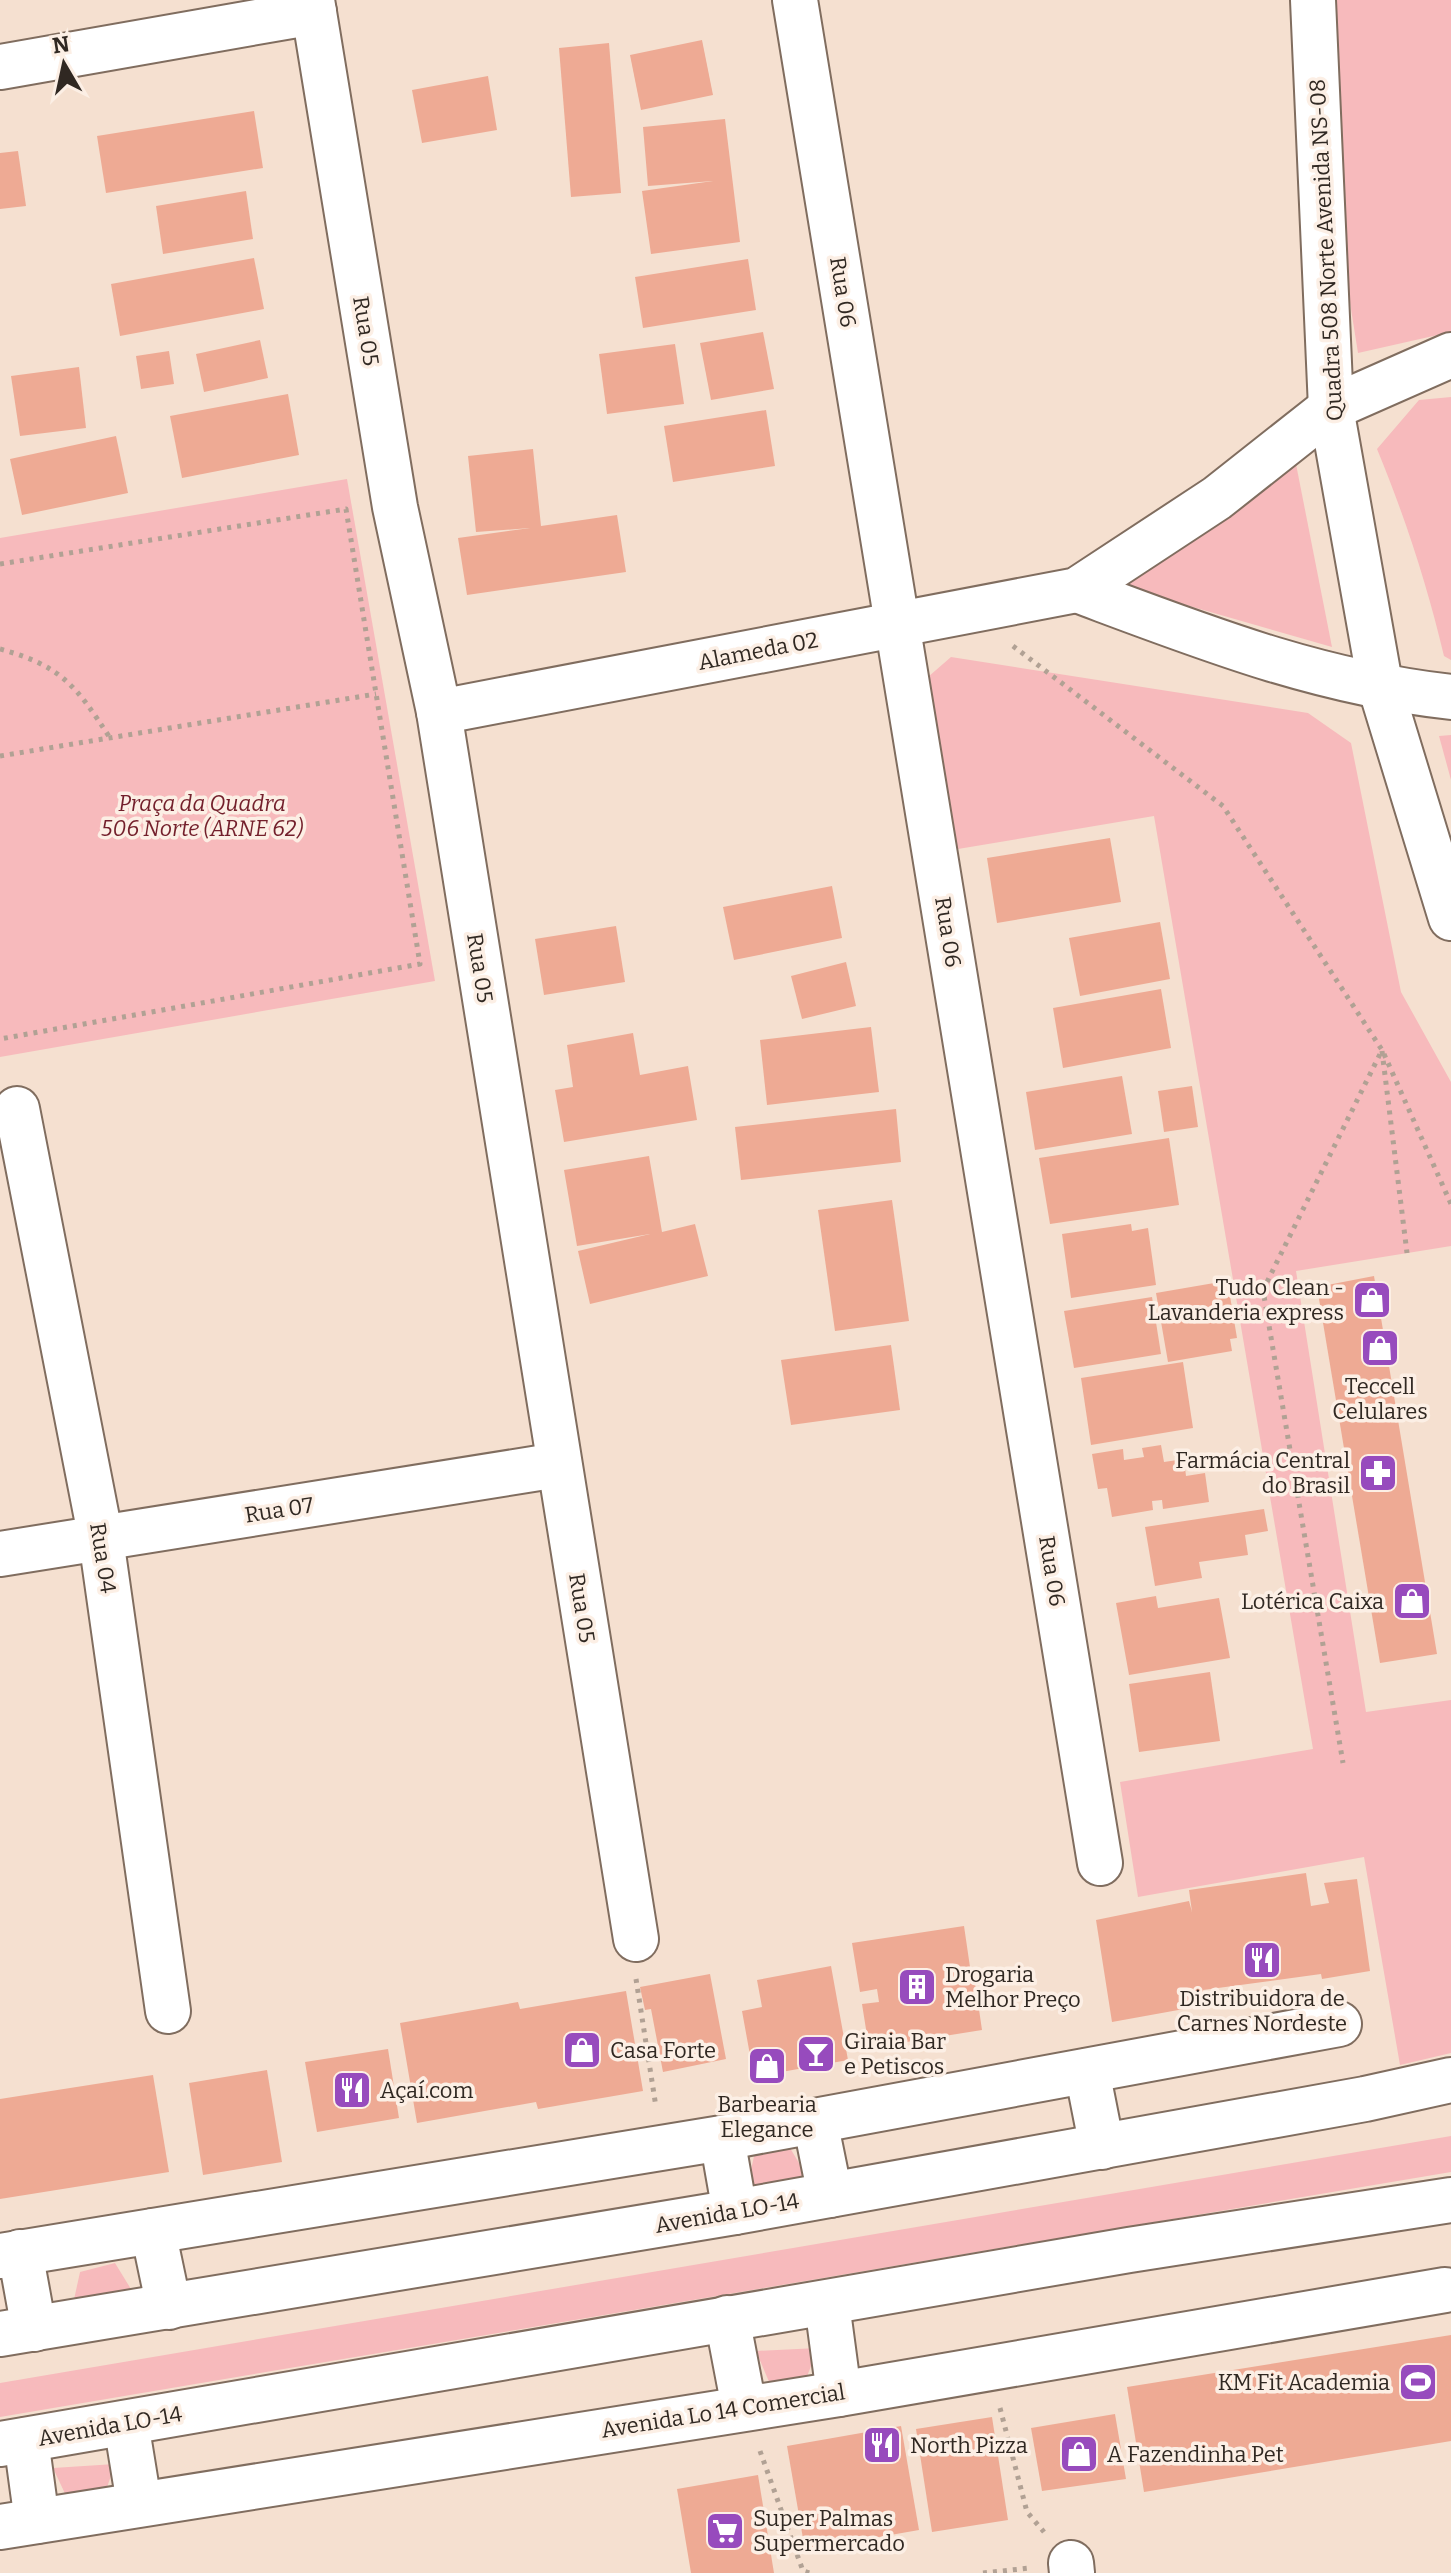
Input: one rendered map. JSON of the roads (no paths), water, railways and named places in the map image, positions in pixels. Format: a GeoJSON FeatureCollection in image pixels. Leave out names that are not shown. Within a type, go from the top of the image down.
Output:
{"type":"FeatureCollection","features":[{"type":"Feature","properties":{"kind":"street","name":"Rua 06"},"geometry":{"type":"LineString","coordinates":[[795,0],[1100,1863]]}},
{"type":"Feature","properties":{"kind":"street","name":"Quadra 508 Norte Avenida NS-08"},"geometry":{"type":"LineString","coordinates":[[1313,0],[1331,408],[1381,689],[1451,918]]}},
{"type":"Feature","properties":{"kind":"street"},"geometry":{"type":"LineString","coordinates":[[0,67],[313,6]]}},
{"type":"Feature","properties":{"kind":"street","name":"Rua 05"},"geometry":{"type":"LineString","coordinates":[[313,6],[395,507],[439,712],[636,1939]]}},
{"type":"Feature","properties":{"kind":"street"},"geometry":{"type":"LineString","coordinates":[[1077,590],[1217,498],[1331,408],[1451,355]]}},
{"type":"Feature","properties":{"kind":"street","name":"Alameda 02"},"geometry":{"type":"LineString","coordinates":[[439,712],[1077,590]]}},
{"type":"Feature","properties":{"kind":"street"},"geometry":{"type":"LineString","coordinates":[[1077,590],[1259,658],[1381,689],[1451,697]]}},
{"type":"Feature","properties":{"kind":"street","name":"Rua 04"},"geometry":{"type":"LineString","coordinates":[[17,1109],[101,1539],[168,2011]]}},
{"type":"Feature","properties":{"kind":"street","name":"Rua 07"},"geometry":{"type":"LineString","coordinates":[[0,1554],[558,1465]]}},
{"type":"Feature","properties":{"kind":"street"},"geometry":{"type":"LineString","coordinates":[[17,2332],[10,2254],[722,2138],[1339,2024]]}},
{"type":"Feature","properties":{"kind":"street"},"geometry":{"type":"LineString","coordinates":[[1087,2071],[1102,2147]]}},
{"type":"Feature","properties":{"kind":"street","name":"Avenida LO-14"},"geometry":{"type":"LineString","coordinates":[[17,2332],[735,2212],[1102,2147],[1451,2080]]}},
{"type":"Feature","properties":{"kind":"street"},"geometry":{"type":"LineString","coordinates":[[815,2121],[830,2195]]}},
{"type":"Feature","properties":{"kind":"street"},"geometry":{"type":"LineString","coordinates":[[722,2138],[735,2212]]}},
{"type":"Feature","properties":{"kind":"street","name":"Avenida LO-14"},"geometry":{"type":"LineString","coordinates":[[13,2442],[1129,2250],[1451,2200]]}},
{"type":"Feature","properties":{"kind":"street"},"geometry":{"type":"LineString","coordinates":[[153,2231],[169,2307]]}},
{"type":"Feature","properties":{"kind":"street","name":"Avenida Lo 14 Comercial"},"geometry":{"type":"LineString","coordinates":[[18,2524],[839,2394],[1445,2290]]}},
{"type":"Feature","properties":{"kind":"street"},"geometry":{"type":"LineString","coordinates":[[827,2304],[839,2394]]}},
{"type":"Feature","properties":{"kind":"street"},"geometry":{"type":"LineString","coordinates":[[727,2318],[744,2407]]}},
{"type":"Feature","properties":{"kind":"street"},"geometry":{"type":"LineString","coordinates":[[126,2423],[139,2503]]}},
{"type":"Feature","properties":{"kind":"street"},"geometry":{"type":"LineString","coordinates":[[13,2442],[18,2524]]}},
{"type":"Feature","properties":{"kind":"place","name":"Tudo Clean - Lavanderia express"},"geometry":{"type":"Point","coordinates":[1372,1300]}},
{"type":"Feature","properties":{"kind":"place","name":"Teccell Celulares"},"geometry":{"type":"Point","coordinates":[1380,1348]}},
{"type":"Feature","properties":{"kind":"place","name":"Farmácia Central do Brasil"},"geometry":{"type":"Point","coordinates":[1378,1473]}},
{"type":"Feature","properties":{"kind":"place","name":"Lotérica Caixa"},"geometry":{"type":"Point","coordinates":[1412,1601]}},
{"type":"Feature","properties":{"kind":"place","name":"Distribuidora de Carnes Nordeste"},"geometry":{"type":"Point","coordinates":[1262,1960]}},
{"type":"Feature","properties":{"kind":"place","name":"Drogaria Melhor Preço"},"geometry":{"type":"Point","coordinates":[917,1987]}},
{"type":"Feature","properties":{"kind":"place","name":"Casa Forte"},"geometry":{"type":"Point","coordinates":[582,2050]}},
{"type":"Feature","properties":{"kind":"place","name":"Giraia Bar e Petiscos"},"geometry":{"type":"Point","coordinates":[816,2054]}},
{"type":"Feature","properties":{"kind":"place","name":"Barbearia Elegance"},"geometry":{"type":"Point","coordinates":[767,2066]}},
{"type":"Feature","properties":{"kind":"place","name":"Açaí.com"},"geometry":{"type":"Point","coordinates":[352,2090]}},
{"type":"Feature","properties":{"kind":"place","name":"KM Fit Academia"},"geometry":{"type":"Point","coordinates":[1418,2382]}},
{"type":"Feature","properties":{"kind":"place","name":"North Pizza"},"geometry":{"type":"Point","coordinates":[882,2445]}},
{"type":"Feature","properties":{"kind":"place","name":"A Fazendinha Pet"},"geometry":{"type":"Point","coordinates":[1079,2454]}},
{"type":"Feature","properties":{"kind":"place","name":"Super Palmas Supermercado"},"geometry":{"type":"Point","coordinates":[725,2531]}},
{"type":"Feature","properties":{"kind":"park label","name":"Praça da Quadra 506 Norte (ARNE 62)"},"geometry":{"type":"Point","coordinates":[202,816]}}]}
